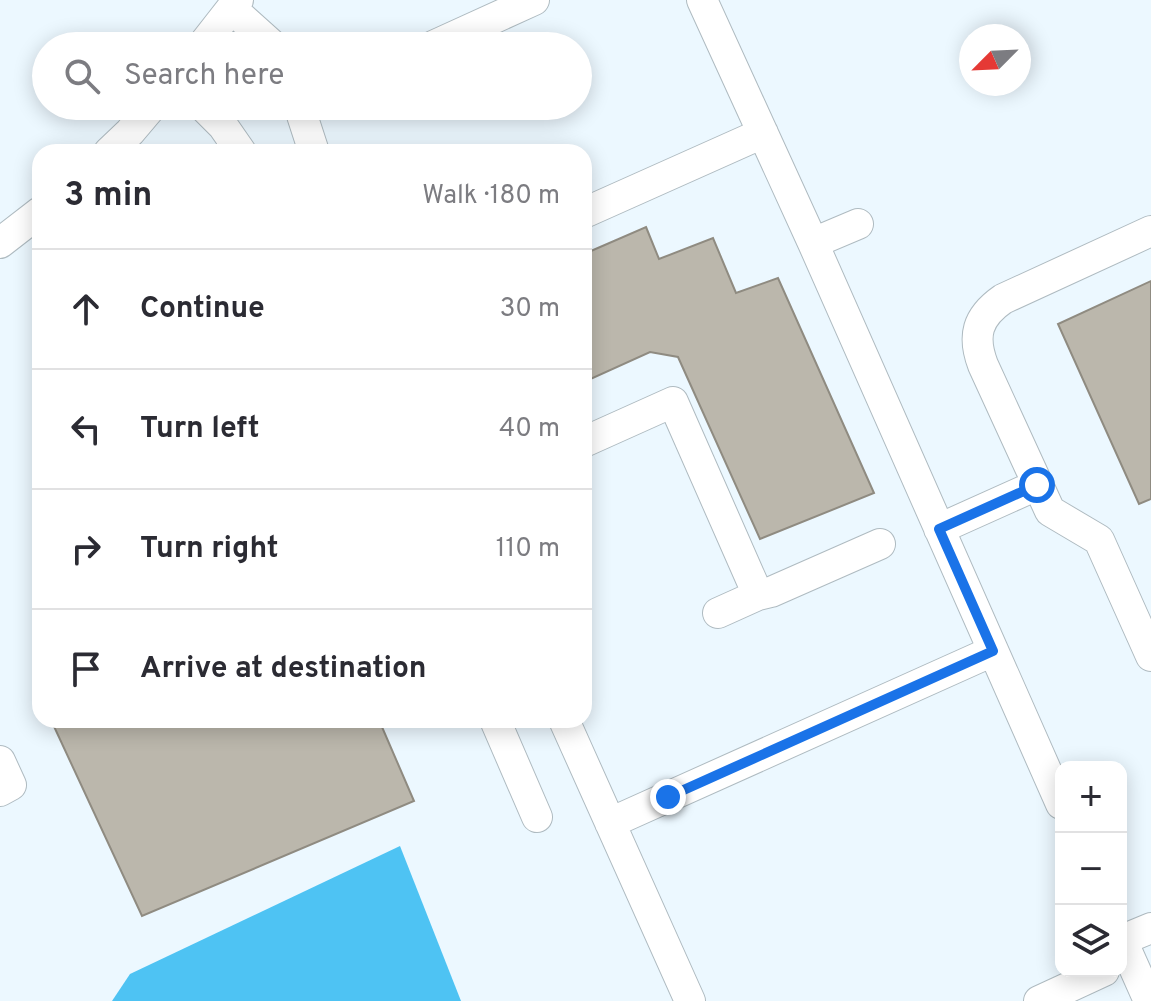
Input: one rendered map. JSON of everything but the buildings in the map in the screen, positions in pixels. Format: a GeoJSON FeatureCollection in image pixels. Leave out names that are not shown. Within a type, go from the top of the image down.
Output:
{"type":"FeatureCollection","features":[{"type":"Feature","properties":{"kind":"street"},"geometry":{"type":"LineString","coordinates":[[464,32],[534,0]]}},
{"type":"Feature","properties":{"kind":"street"},"geometry":{"type":"LineString","coordinates":[[702,0],[1055,790]]}},
{"type":"Feature","properties":{"kind":"street"},"geometry":{"type":"LineString","coordinates":[[213,32],[235,4],[260,32]]}},
{"type":"Feature","properties":{"kind":"street"},"geometry":{"type":"LineString","coordinates":[[117,144],[140,120]]}},
{"type":"Feature","properties":{"kind":"street"},"geometry":{"type":"LineString","coordinates":[[217,120],[235,144]]}},
{"type":"Feature","properties":{"kind":"street"},"geometry":{"type":"LineString","coordinates":[[304,120],[311,144]]}},
{"type":"Feature","properties":{"kind":"street"},"geometry":{"type":"LineString","coordinates":[[592,209],[763,133]]}},
{"type":"Feature","properties":{"kind":"street"},"geometry":{"type":"LineString","coordinates":[[0,243],[32,218]]}},
{"type":"Feature","properties":{"kind":"street"},"geometry":{"type":"LineString","coordinates":[[813,243],[858,224]]}},
{"type":"Feature","properties":{"kind":"street"},"geometry":{"type":"LineString","coordinates":[[1151,231],[1003,299],[986,313],[977,334],[980,356],[1050,511],[1099,540],[1151,656]]}},
{"type":"Feature","properties":{"kind":"street"},"geometry":{"type":"LineString","coordinates":[[592,438],[673,402],[758,595]]}},
{"type":"Feature","properties":{"kind":"street"},"geometry":{"type":"LineString","coordinates":[[939,529],[1037,485]]}},
{"type":"Feature","properties":{"kind":"street"},"geometry":{"type":"LineString","coordinates":[[718,613],[880,544]]}},
{"type":"Feature","properties":{"kind":"street"},"geometry":{"type":"LineString","coordinates":[[610,823],[993,651]]}},
{"type":"Feature","properties":{"kind":"street"},"geometry":{"type":"LineString","coordinates":[[498,728],[537,817]]}},
{"type":"Feature","properties":{"kind":"street"},"geometry":{"type":"LineString","coordinates":[[568,728],[690,1001]]}},
{"type":"Feature","properties":{"kind":"street"},"geometry":{"type":"LineString","coordinates":[[0,761],[11,785],[0,791]]}},
{"type":"Feature","properties":{"kind":"street"},"geometry":{"type":"LineString","coordinates":[[1127,948],[1151,928]]}},
{"type":"Feature","properties":{"kind":"street"},"geometry":{"type":"LineString","coordinates":[[1127,965],[1149,1001]]}},
{"type":"Feature","properties":{"kind":"street"},"geometry":{"type":"LineString","coordinates":[[1039,1001],[1080,977]]}},
{"type":"Feature","properties":{"kind":"shaded area"},"geometry":{"type":"Polygon","coordinates":[[[400,846],[461,1001],[112,1001],[130,974],[400,846]]]}},
{"type":"Feature","properties":{"kind":"route"},"geometry":{"type":"LineString","coordinates":[[668,797],[993,651],[939,529],[1037,485]]}}]}
